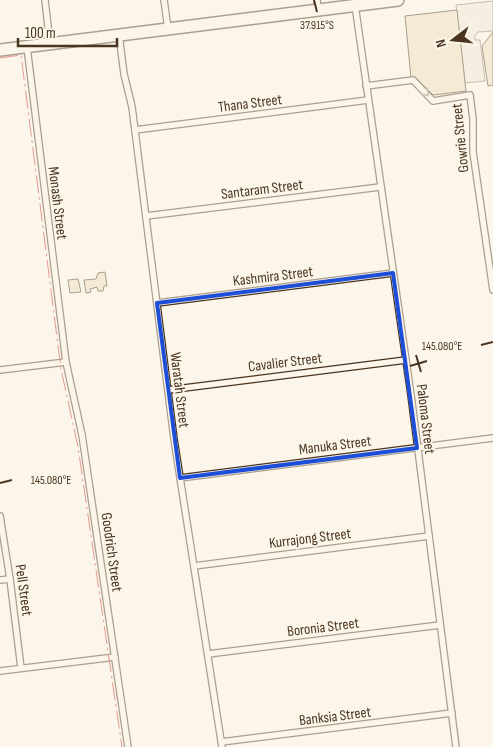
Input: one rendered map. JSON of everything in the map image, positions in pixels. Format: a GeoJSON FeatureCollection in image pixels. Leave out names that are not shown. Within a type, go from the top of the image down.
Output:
{"type":"FeatureCollection","features":[{"type":"Feature","properties":{"kind":"highway"},"geometry":{"type":"LineString","coordinates":[[0,50],[168,29],[317,5],[355,5],[398,0]]}},
{"type":"Feature","properties":{"kind":"street"},"geometry":{"type":"LineString","coordinates":[[45,0],[50,44]]}},
{"type":"Feature","properties":{"kind":"street"},"geometry":{"type":"LineString","coordinates":[[164,0],[168,29]]}},
{"type":"Feature","properties":{"kind":"street","name":"Paloma Street"},"geometry":{"type":"LineString","coordinates":[[355,5],[406,360],[456,747]]}},
{"type":"Feature","properties":{"kind":"street","name":"Waratah Street"},"geometry":{"type":"LineString","coordinates":[[119,35],[124,74],[135,130],[180,478],[222,745]]}},
{"type":"Feature","properties":{"kind":"street","name":"Monash Street"},"geometry":{"type":"LineString","coordinates":[[27,47],[66,362]]}},
{"type":"Feature","properties":{"kind":"street","name":"Gowrie Street"},"geometry":{"type":"LineString","coordinates":[[366,86],[413,80],[433,101],[470,96],[473,119],[473,152],[493,290]]}},
{"type":"Feature","properties":{"kind":"street","name":"Thana Street"},"geometry":{"type":"LineString","coordinates":[[135,130],[368,100]]}},
{"type":"Feature","properties":{"kind":"street","name":"Santaram Street"},"geometry":{"type":"LineString","coordinates":[[146,216],[380,187]]}},
{"type":"Feature","properties":{"kind":"street","name":"Kashmira Street"},"geometry":{"type":"LineString","coordinates":[[157,303],[393,273]]}},
{"type":"Feature","properties":{"kind":"street","name":"Cavalier Street"},"geometry":{"type":"LineString","coordinates":[[168,390],[406,360]]}},
{"type":"Feature","properties":{"kind":"street"},"geometry":{"type":"LineString","coordinates":[[0,370],[66,362]]}},
{"type":"Feature","properties":{"kind":"street","name":"Goodrich Street"},"geometry":{"type":"LineString","coordinates":[[66,362],[82,435],[128,747]]}},
{"type":"Feature","properties":{"kind":"street","name":"Manuka Street"},"geometry":{"type":"LineString","coordinates":[[180,478],[493,438]]}},
{"type":"Feature","properties":{"kind":"street","name":"Pell Street"},"geometry":{"type":"LineString","coordinates":[[0,516],[21,668]]}},
{"type":"Feature","properties":{"kind":"street","name":"Kurrajong Street"},"geometry":{"type":"LineString","coordinates":[[194,566],[429,536]]}},
{"type":"Feature","properties":{"kind":"street"},"geometry":{"type":"LineString","coordinates":[[0,580],[10,579]]}},
{"type":"Feature","properties":{"kind":"street","name":"Boronia Street"},"geometry":{"type":"LineString","coordinates":[[208,654],[440,625]]}},
{"type":"Feature","properties":{"kind":"street"},"geometry":{"type":"LineString","coordinates":[[0,670],[115,657]]}},
{"type":"Feature","properties":{"kind":"street","name":"Banksia Street"},"geometry":{"type":"LineString","coordinates":[[222,745],[452,713]]}},
{"type":"Feature","properties":{"kind":"highlighted area"},"geometry":{"type":"Polygon","coordinates":[[[393,273],[417,448],[180,478],[157,303],[393,273]]]}},
{"type":"Feature","properties":{"kind":"shaded area"},"geometry":{"type":"Polygon","coordinates":[[[493,1],[493,31],[478,32],[475,36],[475,40],[480,40],[485,81],[465,83],[456,5],[493,1]]]}},
{"type":"Feature","properties":{"kind":"building"},"geometry":{"type":"Polygon","coordinates":[[[457,10],[466,91],[433,95],[416,78],[411,78],[405,16],[457,10]]]}},
{"type":"Feature","properties":{"kind":"building"},"geometry":{"type":"Polygon","coordinates":[[[493,32],[493,85],[488,86],[482,46],[493,32]]]}},
{"type":"Feature","properties":{"kind":"building"},"geometry":{"type":"Polygon","coordinates":[[[105,272],[107,286],[104,286],[103,291],[98,291],[97,287],[90,289],[91,292],[86,293],[84,280],[96,279],[98,273],[105,272]]]}},
{"type":"Feature","properties":{"kind":"building"},"geometry":{"type":"Polygon","coordinates":[[[78,279],[81,292],[70,293],[68,280],[78,279]]]}},
{"type":"Feature","properties":{"kind":"power"},"geometry":{"type":"LineString","coordinates":[[0,58],[21,55],[61,369],[78,447],[122,747]]}}]}
